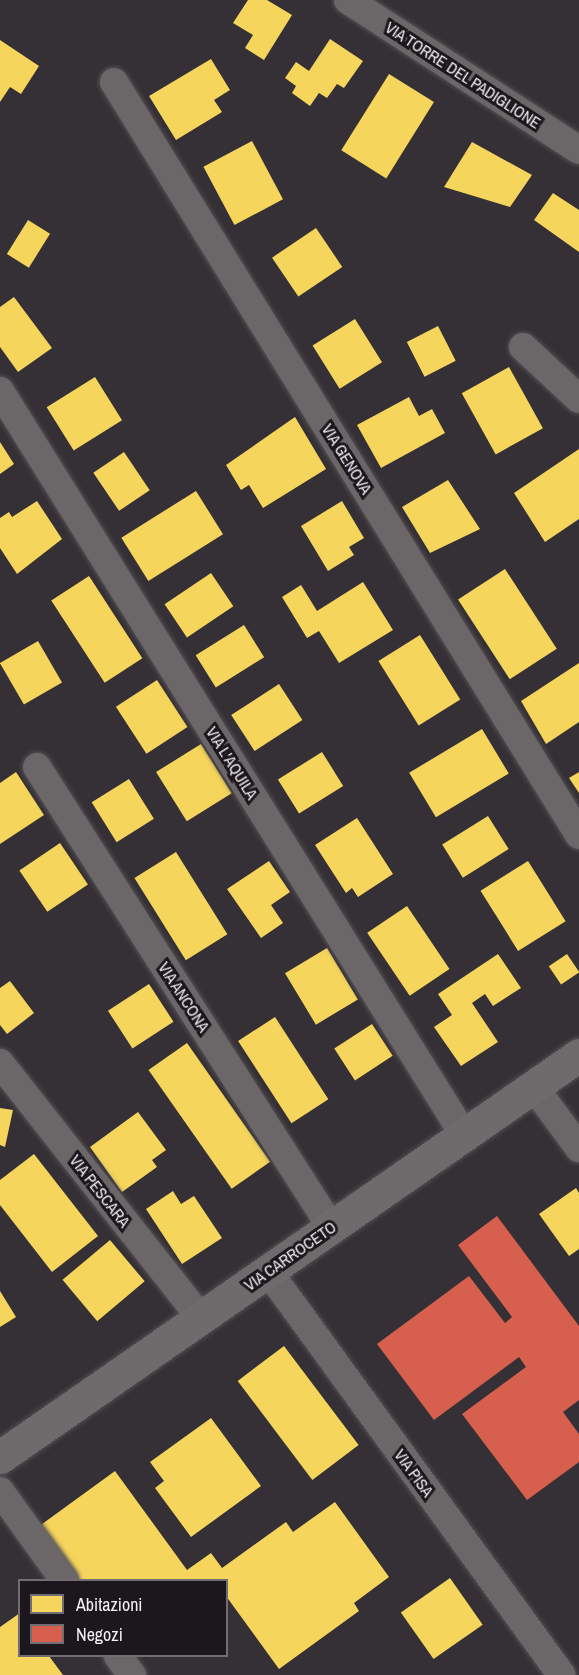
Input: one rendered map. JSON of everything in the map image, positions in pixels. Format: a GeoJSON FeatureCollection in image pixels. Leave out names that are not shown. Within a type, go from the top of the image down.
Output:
{"type":"FeatureCollection","features":[{"type":"Feature","properties":{"kind":"street","name":"VIA TORRE DEL PADIGLIONE"},"geometry":{"type":"LineString","coordinates":[[348,0],[579,150]]}},
{"type":"Feature","properties":{"kind":"street","name":"VIA GENOVA"},"geometry":{"type":"LineString","coordinates":[[114,82],[579,835]]}},
{"type":"Feature","properties":{"kind":"street"},"geometry":{"type":"LineString","coordinates":[[523,347],[579,399]]}},
{"type":"Feature","properties":{"kind":"street","name":"VIA L'AQUILA"},"geometry":{"type":"LineString","coordinates":[[0,391],[464,1135]]}},
{"type":"Feature","properties":{"kind":"street","name":"VIA ANCONA"},"geometry":{"type":"LineString","coordinates":[[37,766],[331,1227]]}},
{"type":"Feature","properties":{"kind":"street","name":"VIA CARROCETO"},"geometry":{"type":"LineString","coordinates":[[0,1457],[579,1055]]}},
{"type":"Feature","properties":{"kind":"street","name":"VIA PESCARA"},"geometry":{"type":"LineString","coordinates":[[0,1063],[201,1318]]}},
{"type":"Feature","properties":{"kind":"street"},"geometry":{"type":"LineString","coordinates":[[534,1087],[579,1148]]}},
{"type":"Feature","properties":{"kind":"street","name":"VIA PISA"},"geometry":{"type":"LineString","coordinates":[[268,1271],[561,1675]]}},
{"type":"Feature","properties":{"kind":"street"},"geometry":{"type":"LineString","coordinates":[[0,1491],[63,1579]]}},
{"type":"Feature","properties":{"kind":"street"},"geometry":{"type":"LineString","coordinates":[[119,1657],[132,1675]]}},
{"type":"Feature","properties":{"kind":"building: Abitazioni"},"geometry":{"type":"Polygon","coordinates":[[[248,0],[267,0],[292,15],[264,60],[245,48],[253,35],[233,23],[248,0]]]}},
{"type":"Feature","properties":{"kind":"building: Abitazioni"},"geometry":{"type":"Polygon","coordinates":[[[330,39],[363,61],[344,88],[337,84],[327,98],[319,93],[310,106],[292,93],[296,86],[285,78],[296,62],[309,71],[330,39]]]}},
{"type":"Feature","properties":{"kind":"building: Abitazioni"},"geometry":{"type":"Polygon","coordinates":[[[0,40],[39,66],[21,94],[10,87],[0,102],[0,40]]]}},
{"type":"Feature","properties":{"kind":"building: Abitazioni"},"geometry":{"type":"Polygon","coordinates":[[[211,59],[230,90],[214,100],[222,112],[176,140],[149,96],[211,59]]]}},
{"type":"Feature","properties":{"kind":"building: Abitazioni"},"geometry":{"type":"Polygon","coordinates":[[[389,74],[434,102],[386,178],[341,150],[389,74]]]}},
{"type":"Feature","properties":{"kind":"building: Abitazioni"},"geometry":{"type":"Polygon","coordinates":[[[252,141],[283,199],[234,225],[203,167],[252,141]]]}},
{"type":"Feature","properties":{"kind":"building: Abitazioni"},"geometry":{"type":"Polygon","coordinates":[[[472,142],[532,175],[510,207],[444,187],[472,142]]]}},
{"type":"Feature","properties":{"kind":"building: Abitazioni"},"geometry":{"type":"Polygon","coordinates":[[[553,193],[579,210],[579,252],[534,220],[553,193]]]}},
{"type":"Feature","properties":{"kind":"building: Abitazioni"},"geometry":{"type":"Polygon","coordinates":[[[28,220],[50,234],[29,268],[7,254],[28,220]]]}},
{"type":"Feature","properties":{"kind":"building: Abitazioni"},"geometry":{"type":"Polygon","coordinates":[[[316,228],[342,267],[298,297],[272,258],[316,228]]]}},
{"type":"Feature","properties":{"kind":"building: Abitazioni"},"geometry":{"type":"Polygon","coordinates":[[[14,297],[52,348],[18,372],[0,347],[0,307],[14,297]]]}},
{"type":"Feature","properties":{"kind":"building: Abitazioni"},"geometry":{"type":"Polygon","coordinates":[[[355,319],[382,362],[340,389],[313,345],[355,319]]]}},
{"type":"Feature","properties":{"kind":"building: Abitazioni"},"geometry":{"type":"Polygon","coordinates":[[[438,326],[456,361],[425,377],[407,342],[438,326]]]}},
{"type":"Feature","properties":{"kind":"building: Abitazioni"},"geometry":{"type":"Polygon","coordinates":[[[509,367],[543,428],[496,454],[462,393],[509,367]]]}},
{"type":"Feature","properties":{"kind":"building: Abitazioni"},"geometry":{"type":"Polygon","coordinates":[[[95,377],[122,420],[74,450],[47,407],[95,377]]]}},
{"type":"Feature","properties":{"kind":"building: Abitazioni"},"geometry":{"type":"Polygon","coordinates":[[[409,397],[419,416],[432,409],[445,433],[381,468],[357,425],[409,397]]]}},
{"type":"Feature","properties":{"kind":"building: Abitazioni"},"geometry":{"type":"Polygon","coordinates":[[[295,417],[326,469],[263,508],[249,485],[241,490],[226,465],[295,417]]]}},
{"type":"Feature","properties":{"kind":"building: Abitazioni"},"geometry":{"type":"Polygon","coordinates":[[[0,442],[14,464],[0,474],[0,442]]]}},
{"type":"Feature","properties":{"kind":"building: Abitazioni"},"geometry":{"type":"Polygon","coordinates":[[[579,449],[579,519],[545,542],[514,493],[579,449]]]}},
{"type":"Feature","properties":{"kind":"building: Abitazioni"},"geometry":{"type":"Polygon","coordinates":[[[124,452],[150,490],[119,511],[93,473],[124,452]]]}},
{"type":"Feature","properties":{"kind":"building: Abitazioni"},"geometry":{"type":"Polygon","coordinates":[[[448,480],[480,529],[430,553],[402,507],[448,480]]]}},
{"type":"Feature","properties":{"kind":"building: Abitazioni"},"geometry":{"type":"Polygon","coordinates":[[[196,491],[223,534],[148,581],[121,538],[196,491]]]}},
{"type":"Feature","properties":{"kind":"building: Abitazioni"},"geometry":{"type":"Polygon","coordinates":[[[37,501],[62,539],[17,574],[0,548],[0,518],[9,512],[12,517],[37,501]]]}},
{"type":"Feature","properties":{"kind":"building: Abitazioni"},"geometry":{"type":"Polygon","coordinates":[[[342,501],[364,538],[349,547],[354,555],[328,571],[301,526],[342,501]]]}},
{"type":"Feature","properties":{"kind":"building: Abitazioni"},"geometry":{"type":"Polygon","coordinates":[[[505,569],[557,649],[510,679],[458,599],[505,569]]]}},
{"type":"Feature","properties":{"kind":"building: Abitazioni"},"geometry":{"type":"Polygon","coordinates":[[[211,573],[233,606],[187,637],[165,604],[211,573]]]}},
{"type":"Feature","properties":{"kind":"building: Abitazioni"},"geometry":{"type":"Polygon","coordinates":[[[89,576],[142,658],[105,683],[51,601],[89,576]]]}},
{"type":"Feature","properties":{"kind":"building: Abitazioni"},"geometry":{"type":"Polygon","coordinates":[[[363,582],[393,630],[339,663],[319,631],[307,638],[282,597],[301,585],[317,611],[363,582]]]}},
{"type":"Feature","properties":{"kind":"building: Abitazioni"},"geometry":{"type":"Polygon","coordinates":[[[244,625],[264,657],[216,687],[196,655],[244,625]]]}},
{"type":"Feature","properties":{"kind":"building: Abitazioni"},"geometry":{"type":"Polygon","coordinates":[[[420,635],[460,699],[419,725],[378,661],[420,635]]]}},
{"type":"Feature","properties":{"kind":"building: Abitazioni"},"geometry":{"type":"Polygon","coordinates":[[[38,641],[62,683],[24,705],[0,663],[38,641]]]}},
{"type":"Feature","properties":{"kind":"building: Abitazioni"},"geometry":{"type":"Polygon","coordinates":[[[579,663],[579,722],[546,744],[521,701],[579,663]]]}},
{"type":"Feature","properties":{"kind":"building: Abitazioni"},"geometry":{"type":"Polygon","coordinates":[[[157,680],[187,727],[146,754],[116,707],[157,680]]]}},
{"type":"Feature","properties":{"kind":"building: Abitazioni"},"geometry":{"type":"Polygon","coordinates":[[[279,684],[302,720],[255,751],[231,715],[279,684]]]}},
{"type":"Feature","properties":{"kind":"building: Abitazioni"},"geometry":{"type":"Polygon","coordinates":[[[482,729],[509,774],[436,817],[409,773],[482,729]]]}},
{"type":"Feature","properties":{"kind":"building: Abitazioni"},"geometry":{"type":"Polygon","coordinates":[[[201,744],[232,793],[187,821],[156,772],[201,744]]]}},
{"type":"Feature","properties":{"kind":"building: Abitazioni"},"geometry":{"type":"Polygon","coordinates":[[[322,752],[343,786],[299,813],[278,780],[322,752]]]}},
{"type":"Feature","properties":{"kind":"building: Abitazioni"},"geometry":{"type":"Polygon","coordinates":[[[16,772],[44,815],[0,844],[0,783],[16,772]]]}},
{"type":"Feature","properties":{"kind":"building: Abitazioni"},"geometry":{"type":"Polygon","coordinates":[[[579,772],[579,793],[569,778],[579,772]]]}},
{"type":"Feature","properties":{"kind":"building: Abitazioni"},"geometry":{"type":"Polygon","coordinates":[[[129,779],[154,819],[117,842],[92,802],[129,779]]]}},
{"type":"Feature","properties":{"kind":"building: Abitazioni"},"geometry":{"type":"Polygon","coordinates":[[[488,816],[509,849],[463,878],[442,845],[488,816]]]}},
{"type":"Feature","properties":{"kind":"building: Abitazioni"},"geometry":{"type":"Polygon","coordinates":[[[357,818],[393,874],[358,897],[352,888],[346,893],[315,845],[357,818]]]}},
{"type":"Feature","properties":{"kind":"building: Abitazioni"},"geometry":{"type":"Polygon","coordinates":[[[60,843],[88,884],[47,912],[19,870],[60,843]]]}},
{"type":"Feature","properties":{"kind":"building: Abitazioni"},"geometry":{"type":"Polygon","coordinates":[[[176,852],[227,934],[186,960],[134,878],[176,852]]]}},
{"type":"Feature","properties":{"kind":"building: Abitazioni"},"geometry":{"type":"Polygon","coordinates":[[[269,861],[290,892],[271,905],[283,923],[261,938],[227,889],[269,861]]]}},
{"type":"Feature","properties":{"kind":"building: Abitazioni"},"geometry":{"type":"Polygon","coordinates":[[[528,861],[566,921],[518,951],[481,891],[528,861]]]}},
{"type":"Feature","properties":{"kind":"building: Abitazioni"},"geometry":{"type":"Polygon","coordinates":[[[407,906],[449,969],[410,996],[367,933],[407,906]]]}},
{"type":"Feature","properties":{"kind":"building: Abitazioni"},"geometry":{"type":"Polygon","coordinates":[[[327,948],[358,999],[316,1025],[285,973],[327,948]]]}},
{"type":"Feature","properties":{"kind":"building: Abitazioni"},"geometry":{"type":"Polygon","coordinates":[[[498,954],[521,988],[493,1006],[485,994],[472,1003],[498,1042],[461,1066],[434,1027],[452,1015],[438,994],[498,954]]]}},
{"type":"Feature","properties":{"kind":"building: Abitazioni"},"geometry":{"type":"Polygon","coordinates":[[[567,954],[579,972],[561,985],[549,966],[567,954]]]}},
{"type":"Feature","properties":{"kind":"building: Abitazioni"},"geometry":{"type":"Polygon","coordinates":[[[10,981],[34,1013],[7,1034],[0,1025],[0,988],[10,981]]]}},
{"type":"Feature","properties":{"kind":"building: Abitazioni"},"geometry":{"type":"Polygon","coordinates":[[[149,984],[174,1022],[132,1048],[108,1011],[149,984]]]}},
{"type":"Feature","properties":{"kind":"building: Abitazioni"},"geometry":{"type":"Polygon","coordinates":[[[275,1017],[328,1099],[291,1123],[238,1041],[275,1017]]]}},
{"type":"Feature","properties":{"kind":"building: Abitazioni"},"geometry":{"type":"Polygon","coordinates":[[[372,1024],[393,1056],[355,1080],[334,1049],[372,1024]]]}},
{"type":"Feature","properties":{"kind":"building: Abitazioni"},"geometry":{"type":"Polygon","coordinates":[[[187,1043],[270,1162],[232,1189],[148,1070],[187,1043]]]}},
{"type":"Feature","properties":{"kind":"building: Abitazioni"},"geometry":{"type":"Polygon","coordinates":[[[0,1108],[13,1110],[5,1147],[0,1145],[0,1108]]]}},
{"type":"Feature","properties":{"kind":"building: Abitazioni"},"geometry":{"type":"Polygon","coordinates":[[[138,1112],[166,1150],[152,1160],[157,1167],[122,1192],[90,1147],[138,1112]]]}},
{"type":"Feature","properties":{"kind":"building: Abitazioni"},"geometry":{"type":"Polygon","coordinates":[[[34,1154],[98,1236],[52,1272],[0,1205],[0,1180],[34,1154]]]}},
{"type":"Feature","properties":{"kind":"building: Abitazioni"},"geometry":{"type":"Polygon","coordinates":[[[576,1188],[579,1193],[579,1249],[569,1256],[539,1214],[576,1188]]]}},
{"type":"Feature","properties":{"kind":"building: Abitazioni"},"geometry":{"type":"Polygon","coordinates":[[[173,1191],[181,1204],[194,1196],[222,1238],[182,1264],[146,1209],[173,1191]]]}},
{"type":"Feature","properties":{"kind":"building: Abitazioni"},"geometry":{"type":"Polygon","coordinates":[[[110,1240],[145,1281],[97,1321],[63,1280],[110,1240]]]}},
{"type":"Feature","properties":{"kind":"building: Abitazioni"},"geometry":{"type":"Polygon","coordinates":[[[0,1291],[16,1317],[0,1327],[0,1291]]]}},
{"type":"Feature","properties":{"kind":"building: Abitazioni"},"geometry":{"type":"Polygon","coordinates":[[[284,1346],[359,1445],[312,1480],[238,1381],[284,1346]]]}},
{"type":"Feature","properties":{"kind":"building: Abitazioni"},"geometry":{"type":"Polygon","coordinates":[[[211,1418],[261,1486],[191,1537],[155,1488],[164,1481],[150,1462],[211,1418]]]}},
{"type":"Feature","properties":{"kind":"building: Abitazioni"},"geometry":{"type":"Polygon","coordinates":[[[115,1471],[187,1570],[211,1553],[222,1568],[286,1522],[293,1532],[335,1502],[389,1577],[354,1603],[359,1611],[279,1669],[228,1599],[228,1579],[77,1579],[38,1527],[115,1471]]]}},
{"type":"Feature","properties":{"kind":"building: Abitazioni"},"geometry":{"type":"Polygon","coordinates":[[[450,1578],[483,1625],[434,1659],[401,1612],[450,1578]]]}},
{"type":"Feature","properties":{"kind":"building: Abitazioni"},"geometry":{"type":"Polygon","coordinates":[[[18,1614],[18,1657],[50,1657],[63,1675],[0,1675],[0,1627],[18,1614]]]}},
{"type":"Feature","properties":{"kind":"building: Negozi"},"geometry":{"type":"Polygon","coordinates":[[[497,1216],[579,1326],[579,1400],[563,1412],[579,1434],[579,1462],[527,1500],[462,1414],[526,1367],[519,1357],[434,1420],[377,1344],[469,1276],[505,1323],[512,1317],[458,1245],[497,1216]]]}}]}
